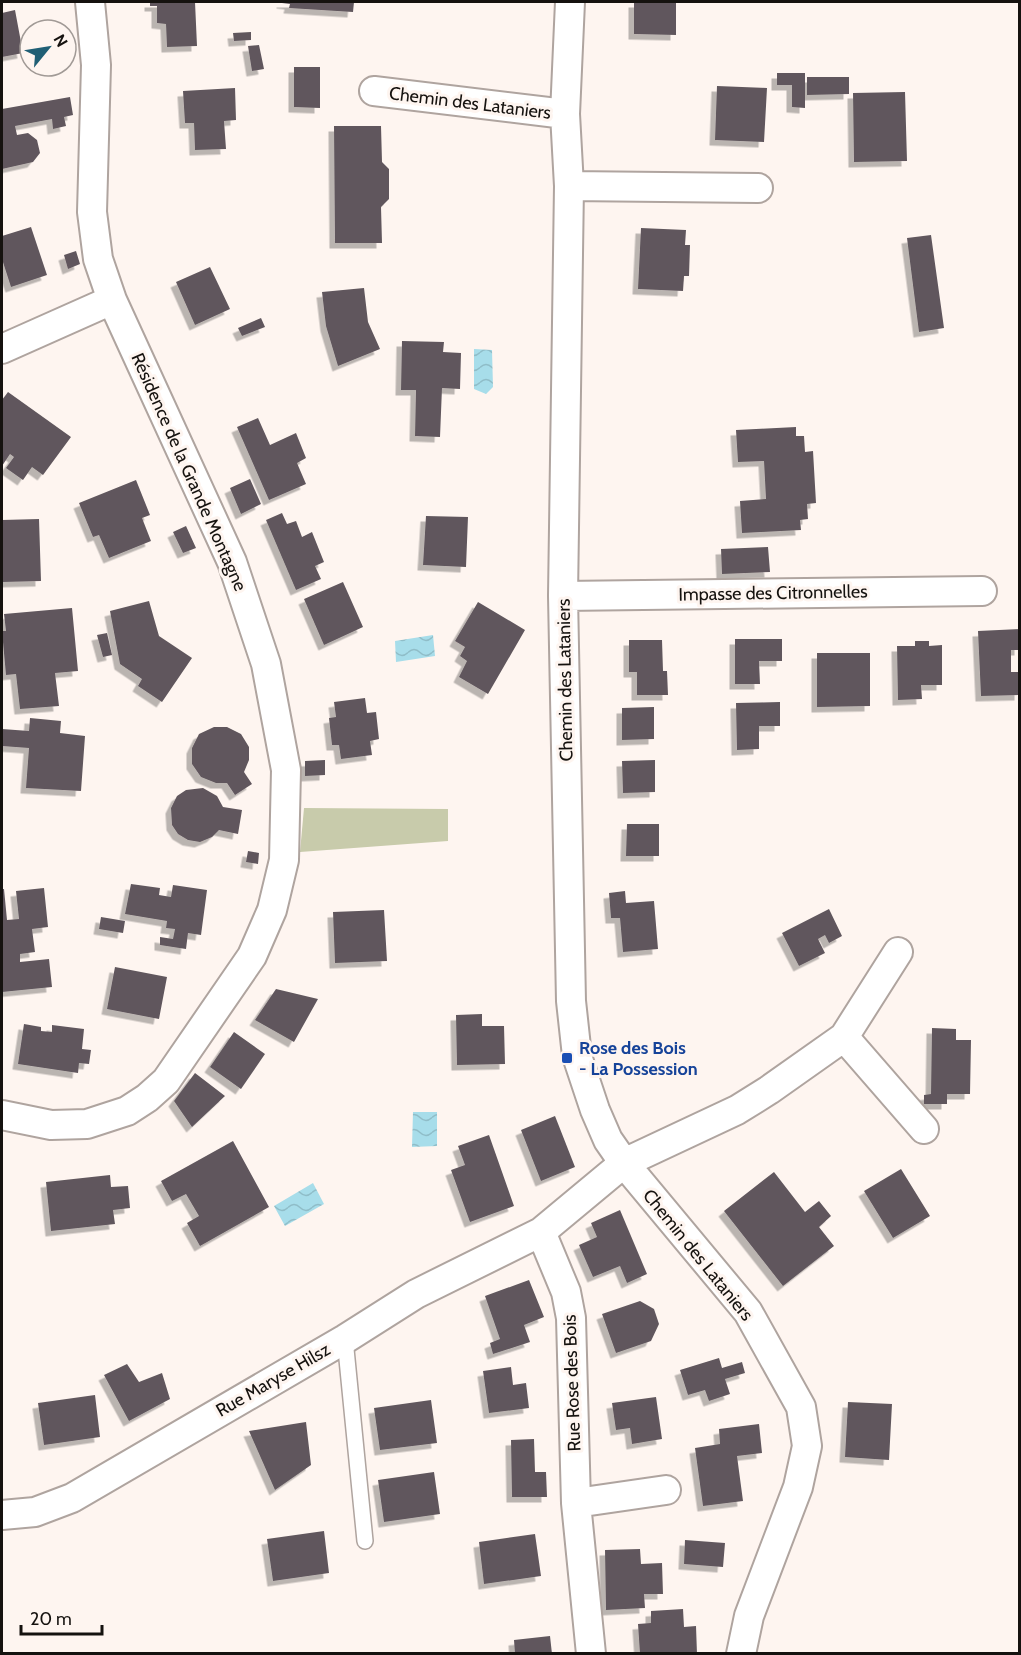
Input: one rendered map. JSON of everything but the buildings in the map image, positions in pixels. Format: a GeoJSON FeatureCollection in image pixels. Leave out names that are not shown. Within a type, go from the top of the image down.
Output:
{"type":"FeatureCollection","features":[{"type":"Feature","properties":{"kind":"street","name":"Résidence de la Grande Montagne"},"geometry":{"type":"LineString","coordinates":[[2,1114],[51,1125],[87,1124],[127,1111],[147,1098],[166,1081],[252,956],[272,910],[284,860],[286,770],[266,664],[232,562],[112,300],[98,259],[92,212],[96,65],[90,2]]}},
{"type":"Feature","properties":{"kind":"street","name":"Chemin des Lataniers"},"geometry":{"type":"LineString","coordinates":[[570,2],[565,114],[569,186],[563,596],[571,1000],[577,1056],[595,1110],[608,1140],[624,1163],[748,1312],[801,1407],[807,1446],[798,1488],[749,1616],[741,1653]]}},
{"type":"Feature","properties":{"kind":"street","name":"Chemin des Lataniers"},"geometry":{"type":"LineString","coordinates":[[374,92],[565,114]]}},
{"type":"Feature","properties":{"kind":"street"},"geometry":{"type":"LineString","coordinates":[[569,186],[758,188]]}},
{"type":"Feature","properties":{"kind":"street"},"geometry":{"type":"LineString","coordinates":[[2,349],[112,300]]}},
{"type":"Feature","properties":{"kind":"street","name":"Impasse des Citronnelles"},"geometry":{"type":"LineString","coordinates":[[563,596],[982,591]]}},
{"type":"Feature","properties":{"kind":"street"},"geometry":{"type":"LineString","coordinates":[[541,1232],[624,1163],[737,1110],[844,1036],[898,952]]}},
{"type":"Feature","properties":{"kind":"street"},"geometry":{"type":"LineString","coordinates":[[844,1036],[924,1129]]}},
{"type":"Feature","properties":{"kind":"street","name":"Rue Maryse Hilsz"},"geometry":{"type":"LineString","coordinates":[[2,1515],[35,1512],[72,1498],[345,1339],[416,1294],[541,1232]]}},
{"type":"Feature","properties":{"kind":"street","name":"Rue Rose des Bois"},"geometry":{"type":"LineString","coordinates":[[541,1232],[566,1292],[571,1318],[576,1503],[591,1653]]}},
{"type":"Feature","properties":{"kind":"street"},"geometry":{"type":"LineString","coordinates":[[576,1503],[666,1490]]}},
{"type":"Feature","properties":{"kind":"lane"},"geometry":{"type":"LineString","coordinates":[[345,1339],[365,1541]]}},
{"type":"Feature","properties":{"kind":"green space"},"geometry":{"type":"Polygon","coordinates":[[[304,808],[448,809],[448,841],[300,852],[304,808]]]}},
{"type":"Feature","properties":{"kind":"water"},"geometry":{"type":"Polygon","coordinates":[[[474,349],[492,350],[493,387],[486,394],[474,389],[474,349]]]}},
{"type":"Feature","properties":{"kind":"water"},"geometry":{"type":"Polygon","coordinates":[[[433,635],[435,656],[396,662],[395,641],[433,635]]]}},
{"type":"Feature","properties":{"kind":"water"},"geometry":{"type":"Polygon","coordinates":[[[413,1112],[437,1112],[437,1146],[412,1147],[413,1112]]]}},
{"type":"Feature","properties":{"kind":"water"},"geometry":{"type":"Polygon","coordinates":[[[313,1183],[324,1204],[285,1226],[274,1206],[313,1183]]]}},
{"type":"Feature","properties":{"kind":"place","name":"Rose des Bois - La Possession"},"geometry":{"type":"Point","coordinates":[567,1058]}}]}
